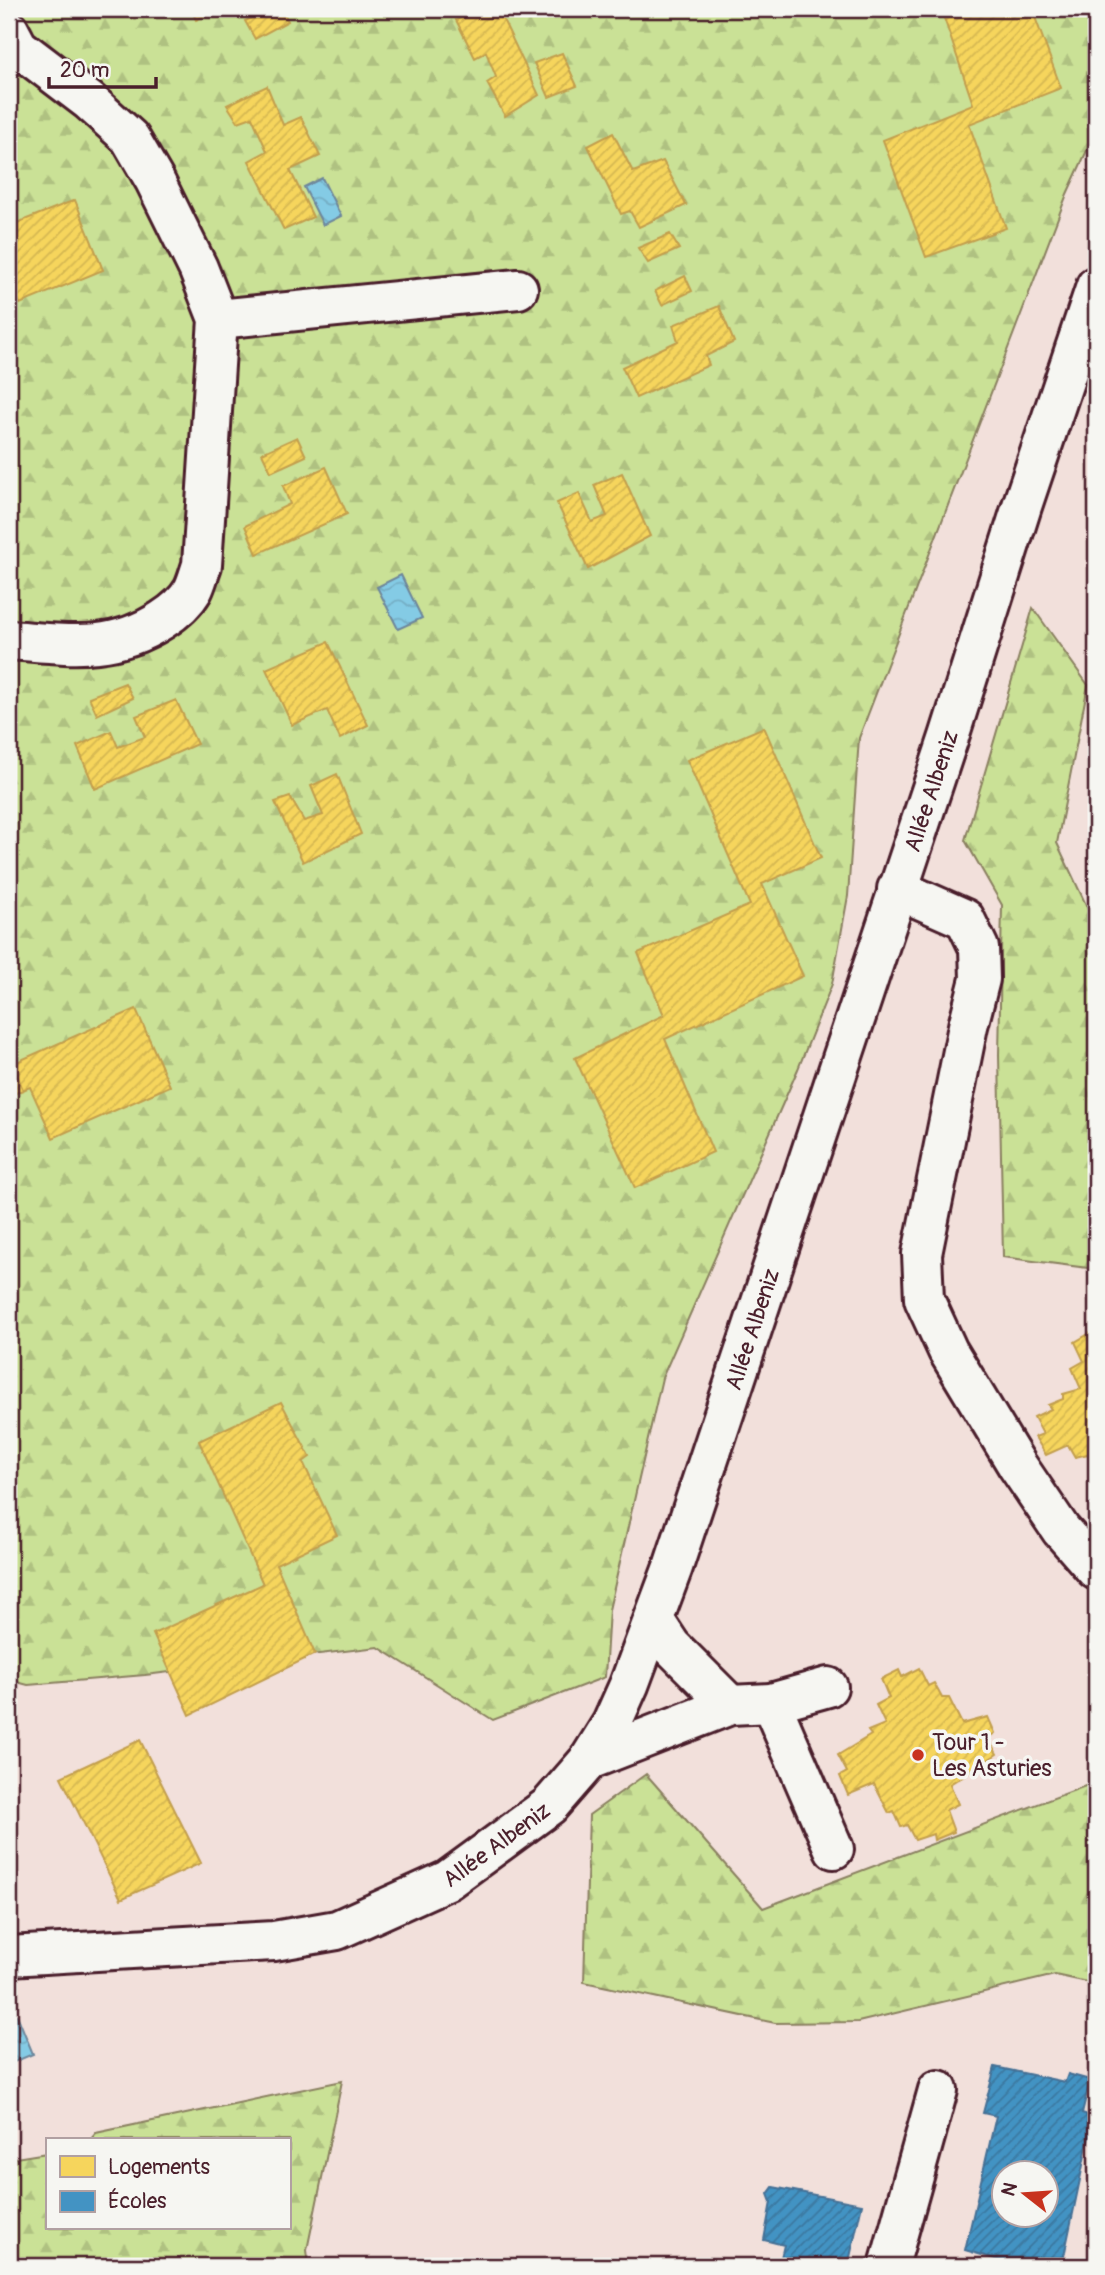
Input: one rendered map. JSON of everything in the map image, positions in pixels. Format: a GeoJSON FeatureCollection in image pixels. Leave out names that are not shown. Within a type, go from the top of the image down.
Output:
{"type":"FeatureCollection","features":[{"type":"Feature","properties":{"kind":"street"},"geometry":{"type":"LineString","coordinates":[[9,30],[18,47],[89,101],[130,138],[155,181],[198,268],[218,319],[202,565],[192,591],[172,614],[142,633],[116,642],[88,646],[9,640]]}},
{"type":"Feature","properties":{"kind":"street","name":"Allée Albeniz"},"geometry":{"type":"LineString","coordinates":[[9,1956],[274,1941],[337,1930],[448,1880],[549,1806],[589,1760],[612,1723],[654,1620],[949,737],[1022,506],[1096,286]]}},
{"type":"Feature","properties":{"kind":"street"},"geometry":{"type":"LineString","coordinates":[[218,319],[518,289]]}},
{"type":"Feature","properties":{"kind":"street"},"geometry":{"type":"LineString","coordinates":[[897,889],[965,919],[979,948],[980,979],[965,1038],[922,1254],[924,1299],[948,1351],[1017,1465],[1061,1530],[1096,1570]]}},
{"type":"Feature","properties":{"kind":"street"},"geometry":{"type":"LineString","coordinates":[[654,1620],[671,1646],[730,1704]]}},
{"type":"Feature","properties":{"kind":"street"},"geometry":{"type":"LineString","coordinates":[[589,1760],[730,1704],[771,1703],[828,1687]]}},
{"type":"Feature","properties":{"kind":"street"},"geometry":{"type":"LineString","coordinates":[[771,1703],[834,1849]]}},
{"type":"Feature","properties":{"kind":"street"},"geometry":{"type":"LineString","coordinates":[[889,2266],[938,2090]]}},
{"type":"Feature","properties":{"kind":"green space"},"geometry":{"type":"Polygon","coordinates":[[[9,9],[1096,9],[1096,131],[1067,194],[859,738],[848,896],[832,984],[798,1069],[662,1378],[609,1610],[605,1677],[493,1720],[378,1647],[145,1675],[28,1685],[9,1680],[9,9]]]}},
{"type":"Feature","properties":{"kind":"green space"},"geometry":{"type":"Polygon","coordinates":[[[1033,608],[1088,685],[1057,843],[1096,926],[1096,1269],[1003,1257],[999,1055],[1002,905],[965,840],[1033,608]]]}},
{"type":"Feature","properties":{"kind":"green space"},"geometry":{"type":"Polygon","coordinates":[[[646,1774],[763,1908],[1096,1782],[1096,1984],[1055,1975],[858,2022],[775,2023],[584,1982],[589,1815],[646,1774]]]}},
{"type":"Feature","properties":{"kind":"green space"},"geometry":{"type":"Polygon","coordinates":[[[342,2081],[307,2250],[309,2266],[9,2266],[9,2159],[46,2153],[46,2230],[290,2230],[290,2138],[92,2138],[96,2133],[342,2081]]]}},
{"type":"Feature","properties":{"kind":"water"},"geometry":{"type":"Polygon","coordinates":[[[322,178],[341,216],[323,225],[304,187],[322,178]]]}},
{"type":"Feature","properties":{"kind":"water"},"geometry":{"type":"Polygon","coordinates":[[[401,575],[422,618],[398,629],[377,587],[401,575]]]}},
{"type":"Feature","properties":{"kind":"water"},"geometry":{"type":"Polygon","coordinates":[[[17,2015],[33,2054],[9,2064],[9,2016],[17,2015]]]}},
{"type":"Feature","properties":{"kind":"building: Logements"},"geometry":{"type":"Polygon","coordinates":[[[191,9],[220,9],[196,20],[191,9]]]}},
{"type":"Feature","properties":{"kind":"building: Logements"},"geometry":{"type":"Polygon","coordinates":[[[268,9],[282,9],[288,21],[255,39],[245,21],[268,9]]]}},
{"type":"Feature","properties":{"kind":"building: Logements"},"geometry":{"type":"Polygon","coordinates":[[[481,9],[498,9],[539,95],[505,116],[487,83],[496,77],[486,52],[475,58],[456,20],[481,9]]]}},
{"type":"Feature","properties":{"kind":"building: Logements"},"geometry":{"type":"Polygon","coordinates":[[[941,9],[1032,9],[1061,88],[969,124],[1006,228],[926,257],[883,140],[973,104],[941,9]]]}},
{"type":"Feature","properties":{"kind":"building: Logements"},"geometry":{"type":"Polygon","coordinates":[[[562,53],[577,86],[549,97],[534,63],[562,53]]]}},
{"type":"Feature","properties":{"kind":"building: Logements"},"geometry":{"type":"Polygon","coordinates":[[[267,86],[283,125],[301,117],[320,156],[290,170],[313,217],[284,230],[249,161],[267,151],[252,117],[238,122],[227,105],[267,86]]]}},
{"type":"Feature","properties":{"kind":"building: Logements"},"geometry":{"type":"Polygon","coordinates":[[[613,133],[633,172],[663,161],[686,205],[639,227],[630,211],[621,214],[588,146],[613,133]]]}},
{"type":"Feature","properties":{"kind":"building: Logements"},"geometry":{"type":"Polygon","coordinates":[[[75,200],[103,270],[20,304],[9,276],[9,226],[75,200]]]}},
{"type":"Feature","properties":{"kind":"building: Logements"},"geometry":{"type":"Polygon","coordinates":[[[670,234],[679,249],[648,263],[638,248],[670,234]]]}},
{"type":"Feature","properties":{"kind":"building: Logements"},"geometry":{"type":"Polygon","coordinates":[[[685,276],[692,291],[662,305],[655,291],[685,276]]]}},
{"type":"Feature","properties":{"kind":"building: Logements"},"geometry":{"type":"Polygon","coordinates":[[[719,306],[734,342],[706,356],[709,365],[636,398],[622,367],[678,341],[673,325],[719,306]]]}},
{"type":"Feature","properties":{"kind":"building: Logements"},"geometry":{"type":"Polygon","coordinates":[[[297,437],[306,456],[271,472],[262,453],[297,437]]]}},
{"type":"Feature","properties":{"kind":"building: Logements"},"geometry":{"type":"Polygon","coordinates":[[[326,467],[347,514],[257,554],[245,526],[290,504],[283,486],[326,467]]]}},
{"type":"Feature","properties":{"kind":"building: Logements"},"geometry":{"type":"Polygon","coordinates":[[[622,473],[650,536],[588,569],[557,503],[579,493],[592,522],[607,516],[594,485],[622,473]]]}},
{"type":"Feature","properties":{"kind":"building: Logements"},"geometry":{"type":"Polygon","coordinates":[[[328,642],[368,725],[340,739],[327,710],[292,725],[266,669],[328,642]]]}},
{"type":"Feature","properties":{"kind":"building: Logements"},"geometry":{"type":"Polygon","coordinates":[[[125,683],[133,698],[97,715],[89,697],[125,683]]]}},
{"type":"Feature","properties":{"kind":"building: Logements"},"geometry":{"type":"Polygon","coordinates":[[[176,700],[197,744],[95,789],[77,746],[111,731],[118,747],[145,737],[136,716],[176,700]]]}},
{"type":"Feature","properties":{"kind":"building: Logements"},"geometry":{"type":"Polygon","coordinates":[[[764,727],[821,858],[762,884],[803,976],[665,1039],[713,1152],[635,1188],[575,1058],[664,1015],[638,953],[750,905],[687,760],[764,727]]]}},
{"type":"Feature","properties":{"kind":"building: Logements"},"geometry":{"type":"Polygon","coordinates":[[[337,774],[361,834],[303,862],[275,802],[290,797],[304,821],[323,815],[311,786],[337,774]]]}},
{"type":"Feature","properties":{"kind":"building: Logements"},"geometry":{"type":"Polygon","coordinates":[[[136,1009],[170,1086],[53,1138],[30,1087],[23,1090],[12,1064],[136,1009]]]}},
{"type":"Feature","properties":{"kind":"building: Logements"},"geometry":{"type":"Polygon","coordinates":[[[12,1064],[23,1090],[9,1096],[9,1066],[12,1064]]]}},
{"type":"Feature","properties":{"kind":"building: Logements"},"geometry":{"type":"Polygon","coordinates":[[[1094,1331],[1095,1470],[1088,1454],[1075,1457],[1068,1445],[1046,1455],[1035,1437],[1043,1434],[1034,1417],[1051,1409],[1048,1405],[1063,1399],[1063,1394],[1081,1389],[1072,1368],[1084,1361],[1075,1342],[1094,1331]]]}},
{"type":"Feature","properties":{"kind":"building: Logements"},"geometry":{"type":"Polygon","coordinates":[[[281,1402],[310,1457],[303,1462],[337,1535],[276,1564],[315,1654],[190,1715],[153,1634],[263,1584],[199,1441],[281,1402]]]}},
{"type":"Feature","properties":{"kind":"building: Logements","name":"Tour 1 - Les Asturies"},"geometry":{"type":"Polygon","coordinates":[[[919,1668],[928,1686],[934,1683],[942,1698],[949,1698],[962,1724],[988,1717],[995,1733],[988,1738],[997,1754],[950,1784],[958,1804],[946,1810],[954,1832],[934,1840],[933,1834],[915,1840],[907,1825],[901,1827],[894,1811],[889,1813],[874,1784],[848,1795],[840,1776],[847,1772],[838,1755],[871,1735],[868,1731],[885,1724],[876,1705],[889,1698],[881,1679],[899,1670],[902,1677],[919,1668]]]}},
{"type":"Feature","properties":{"kind":"building: Logements"},"geometry":{"type":"Polygon","coordinates":[[[140,1740],[201,1863],[121,1899],[61,1777],[140,1740]]]}},
{"type":"Feature","properties":{"kind":"building: Écoles"},"geometry":{"type":"Polygon","coordinates":[[[995,2067],[1065,2082],[1068,2074],[1090,2080],[1082,2113],[1093,2117],[1062,2266],[1001,2266],[1002,2261],[965,2250],[996,2116],[983,2113],[995,2067]]]}},
{"type":"Feature","properties":{"kind":"building: Écoles"},"geometry":{"type":"Polygon","coordinates":[[[773,2187],[862,2204],[848,2266],[779,2266],[784,2245],[764,2240],[771,2202],[768,2194],[773,2187]]]}},
{"type":"Feature","properties":{"kind":"place","name":"Tour 1 - Les Asturies"},"geometry":{"type":"Point","coordinates":[918,1755]}}]}
